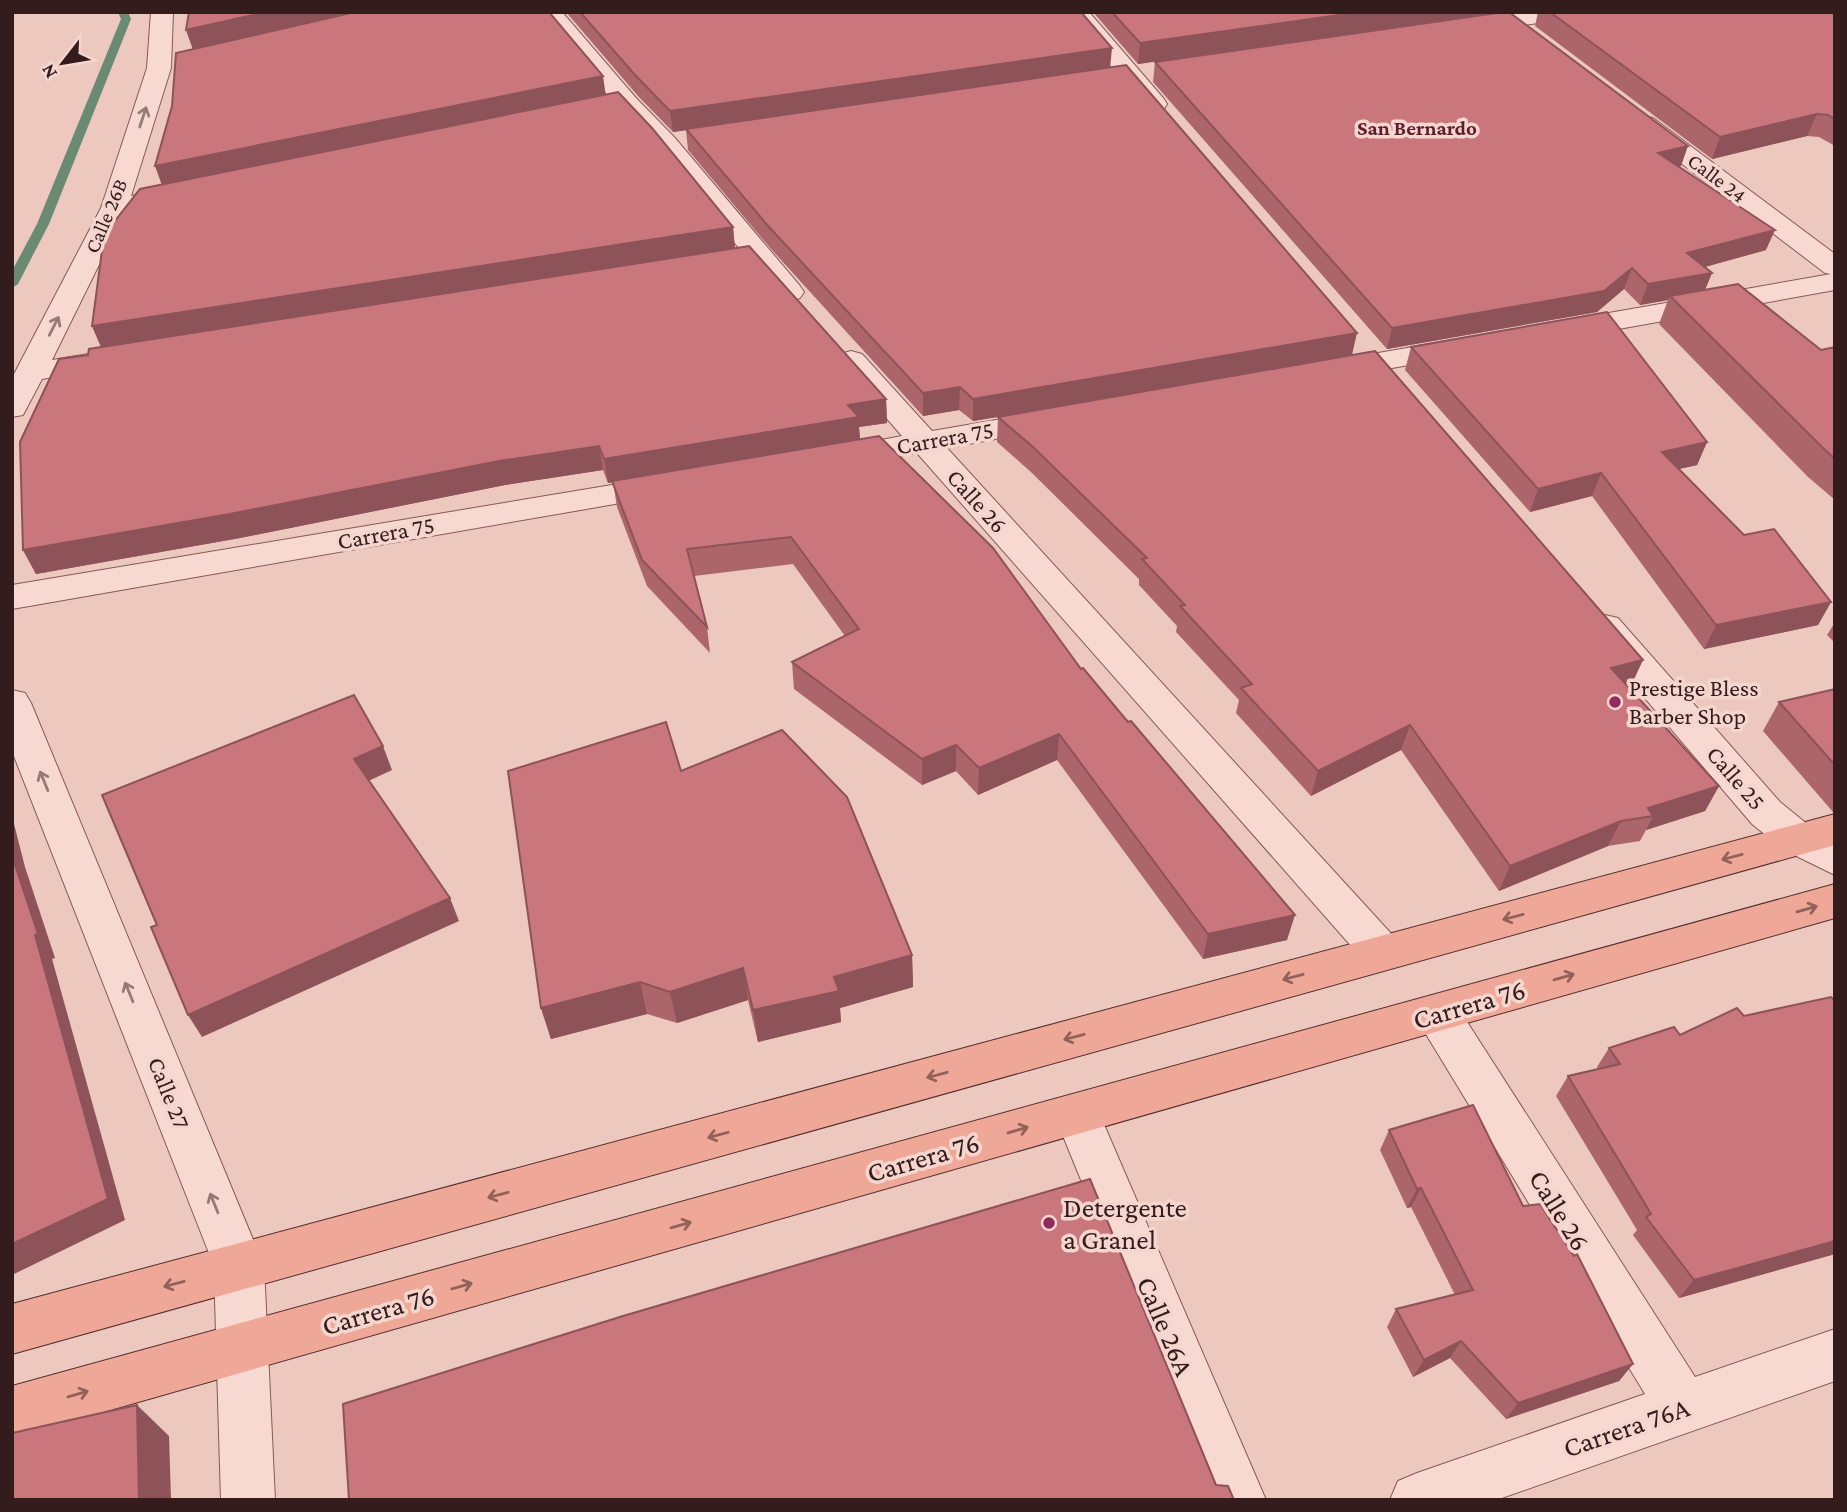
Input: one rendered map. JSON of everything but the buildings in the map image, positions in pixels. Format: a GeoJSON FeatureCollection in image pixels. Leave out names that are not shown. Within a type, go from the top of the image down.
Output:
{"type":"FeatureCollection","features":[{"type":"Feature","properties":{"kind":"main road"},"geometry":{"type":"LineString","coordinates":[[12,1329],[1816,834]]}},
{"type":"Feature","properties":{"kind":"main road","name":"Carrera 76"},"geometry":{"type":"LineString","coordinates":[[12,1412],[1835,901]]}},
{"type":"Feature","properties":{"kind":"street","name":"Calle 26B"},"geometry":{"type":"LineString","coordinates":[[12,408],[114,208],[159,68],[163,12]]}},
{"type":"Feature","properties":{"kind":"street","name":"Calle 26"},"geometry":{"type":"LineString","coordinates":[[550,12],[614,106],[680,141],[745,260],[823,329],[1382,953]]}},
{"type":"Feature","properties":{"kind":"street"},"geometry":{"type":"LineString","coordinates":[[1077,12],[1175,127]]}},
{"type":"Feature","properties":{"kind":"street"},"geometry":{"type":"LineString","coordinates":[[1442,30],[1504,16],[1567,12]]}},
{"type":"Feature","properties":{"kind":"street"},"geometry":{"type":"LineString","coordinates":[[1504,16],[1531,37]]}},
{"type":"Feature","properties":{"kind":"street"},"geometry":{"type":"LineString","coordinates":[[159,68],[185,62]]}},
{"type":"Feature","properties":{"kind":"street","name":"Calle 24"},"geometry":{"type":"LineString","coordinates":[[1628,111],[1835,267]]}},
{"type":"Feature","properties":{"kind":"street"},"geometry":{"type":"LineString","coordinates":[[114,208],[204,189]]}},
{"type":"Feature","properties":{"kind":"street"},"geometry":{"type":"LineString","coordinates":[[1538,334],[1835,282]]}},
{"type":"Feature","properties":{"kind":"street"},"geometry":{"type":"LineString","coordinates":[[1354,336],[1386,373]]}},
{"type":"Feature","properties":{"kind":"street"},"geometry":{"type":"LineString","coordinates":[[1309,374],[1386,373],[1485,344]]}},
{"type":"Feature","properties":{"kind":"street"},"geometry":{"type":"LineString","coordinates":[[30,373],[140,355]]}},
{"type":"Feature","properties":{"kind":"street","name":"Carrera 75"},"geometry":{"type":"LineString","coordinates":[[816,460],[1077,415]]}},
{"type":"Feature","properties":{"kind":"street","name":"Carrera 75"},"geometry":{"type":"LineString","coordinates":[[12,597],[693,481]]}},
{"type":"Feature","properties":{"kind":"street","name":"Calle 25"},"geometry":{"type":"LineString","coordinates":[[1585,603],[1766,813],[1816,834],[1835,859]]}},
{"type":"Feature","properties":{"kind":"street","name":"Calle 27"},"geometry":{"type":"LineString","coordinates":[[12,703],[239,1266],[247,1500]]}},
{"type":"Feature","properties":{"kind":"street","name":"Calle 26"},"geometry":{"type":"LineString","coordinates":[[1437,1013],[1683,1407]]}},
{"type":"Feature","properties":{"kind":"street","name":"Calle 26A"},"geometry":{"type":"LineString","coordinates":[[1077,1114],[1239,1500]]}},
{"type":"Feature","properties":{"kind":"street","name":"Carrera 76A"},"geometry":{"type":"LineString","coordinates":[[1417,1500],[1835,1354]]}},
{"type":"Feature","properties":{"kind":"waterway"},"geometry":{"type":"LineString","coordinates":[[12,284],[43,224],[126,19],[123,12]]}},
{"type":"Feature","properties":{"kind":"place","name":"Prestige Bless Barber Shop"},"geometry":{"type":"Point","coordinates":[1615,702]}},
{"type":"Feature","properties":{"kind":"place","name":"Detergente a Granel"},"geometry":{"type":"Point","coordinates":[1049,1223]}},
{"type":"Feature","properties":{"kind":"district","name":"San Bernardo"},"geometry":{"type":"Point","coordinates":[1417,128]}}]}
